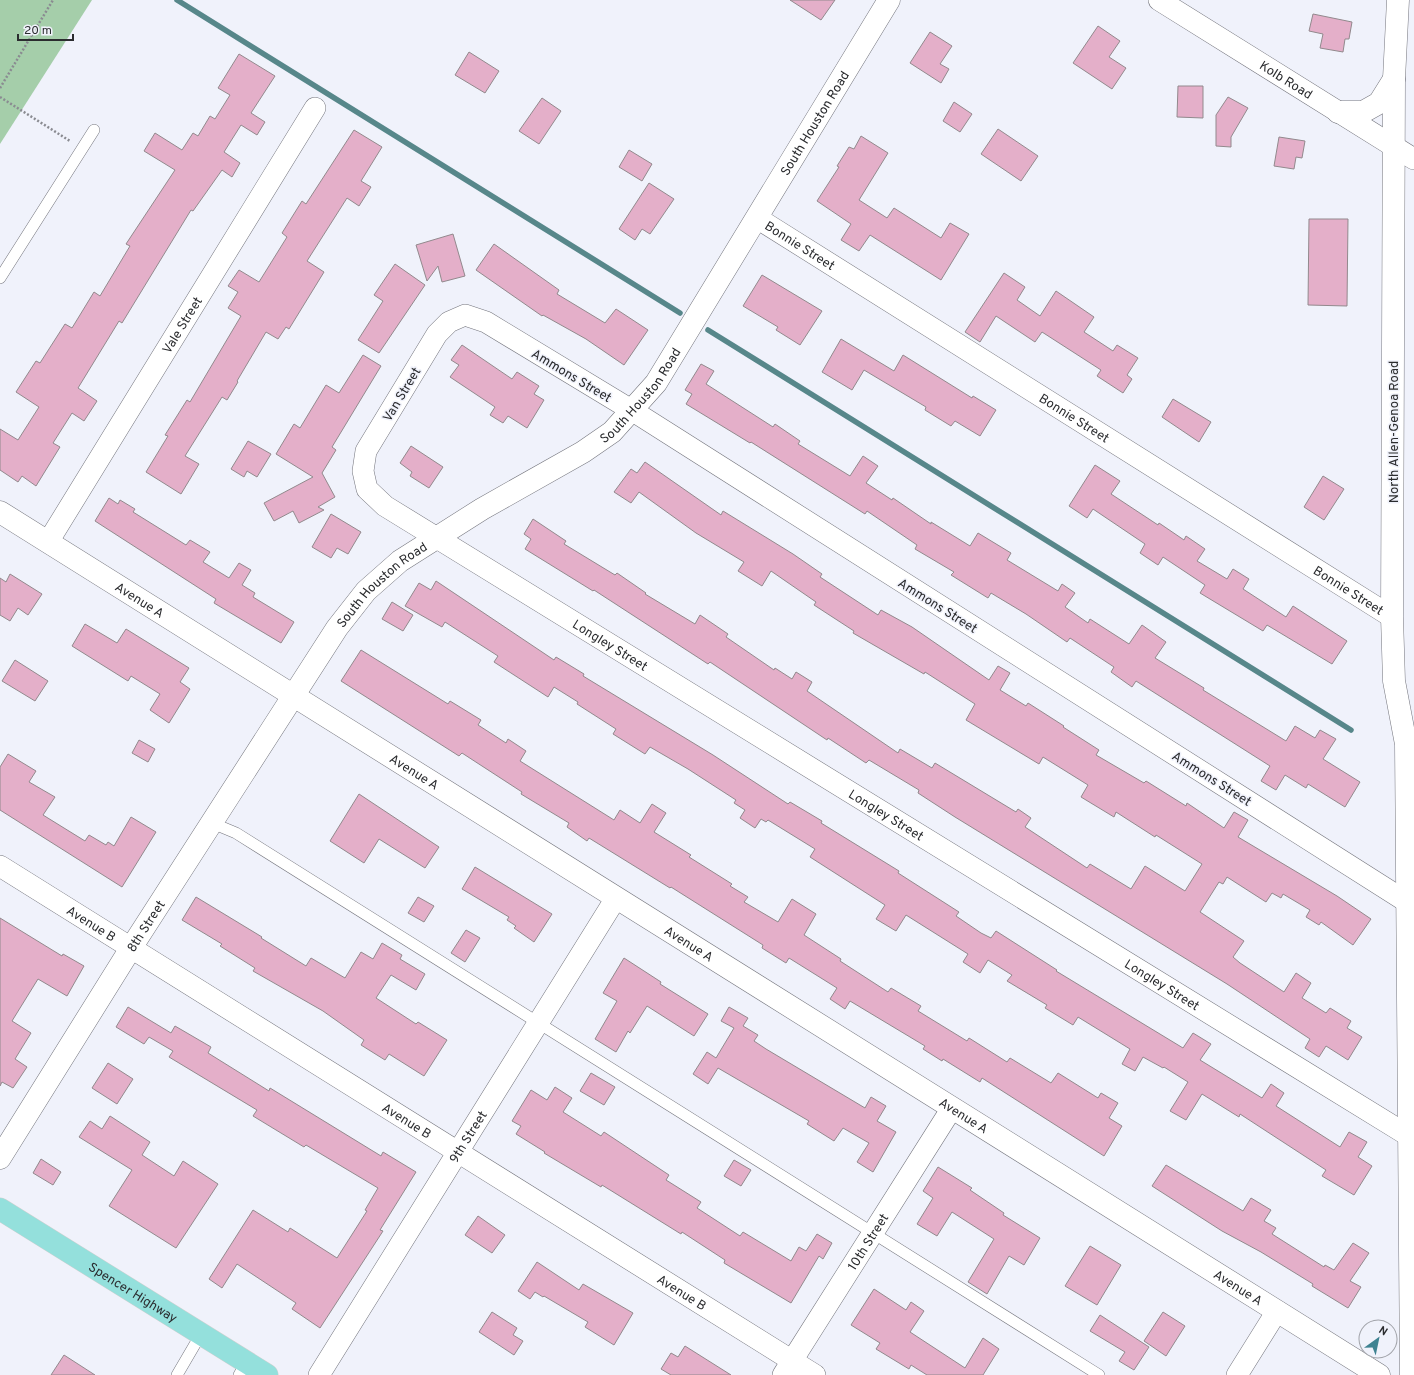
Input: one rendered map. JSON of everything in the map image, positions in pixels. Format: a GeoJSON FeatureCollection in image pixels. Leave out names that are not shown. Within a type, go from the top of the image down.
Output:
{"type":"FeatureCollection","features":[{"type":"Feature","properties":{"kind":"main road","name":"Spencer Highway"},"geometry":{"type":"LineString","coordinates":[[0,1209],[201,1334],[242,1369],[267,1375]]}},
{"type":"Feature","properties":{"kind":"street","name":"South Houston Road"},"geometry":{"type":"LineString","coordinates":[[294,696],[337,628],[366,591],[400,561],[482,509],[583,452],[612,432],[656,384],[889,0]]}},
{"type":"Feature","properties":{"kind":"street","name":"Kolb Road"},"geometry":{"type":"LineString","coordinates":[[1159,0],[1414,159]]}},
{"type":"Feature","properties":{"kind":"street","name":"North Allen-Genoa Road"},"geometry":{"type":"LineString","coordinates":[[1398,0],[1394,79],[1395,148],[1392,616],[1394,680],[1409,751]]}},
{"type":"Feature","properties":{"kind":"street"},"geometry":{"type":"LineString","coordinates":[[1338,112],[1363,112],[1379,103],[1394,79]]}},
{"type":"Feature","properties":{"kind":"street","name":"Vale Street"},"geometry":{"type":"LineString","coordinates":[[48,542],[315,108]]}},
{"type":"Feature","properties":{"kind":"street","name":"Bonnie Street"},"geometry":{"type":"LineString","coordinates":[[757,218],[1392,616]]}},
{"type":"Feature","properties":{"kind":"street","name":"Ammons Street"},"geometry":{"type":"LineString","coordinates":[[465,315],[486,322],[632,411],[1407,902]]}},
{"type":"Feature","properties":{"kind":"street","name":"Van Street"},"geometry":{"type":"LineString","coordinates":[[367,489],[363,471],[366,451],[437,334],[449,322],[465,315]]}},
{"type":"Feature","properties":{"kind":"street","name":"Longley Street"},"geometry":{"type":"LineString","coordinates":[[367,489],[385,506],[1409,1136]]}},
{"type":"Feature","properties":{"kind":"street","name":"Avenue A"},"geometry":{"type":"LineString","coordinates":[[0,512],[1277,1311],[1371,1373]]}},
{"type":"Feature","properties":{"kind":"street","name":"8th Street"},"geometry":{"type":"LineString","coordinates":[[0,1158],[131,948],[294,696]]}},
{"type":"Feature","properties":{"kind":"street","name":"North Allen-Genoa Road"},"geometry":{"type":"LineString","coordinates":[[1411,1375],[1409,1136],[1411,997],[1407,902],[1409,751],[1414,715]]}},
{"type":"Feature","properties":{"kind":"street","name":"Avenue B"},"geometry":{"type":"LineString","coordinates":[[0,866],[458,1152],[788,1368],[815,1375]]}},
{"type":"Feature","properties":{"kind":"street","name":"9th Street"},"geometry":{"type":"LineString","coordinates":[[319,1375],[616,898]]}},
{"type":"Feature","properties":{"kind":"street","name":"10th Street"},"geometry":{"type":"LineString","coordinates":[[788,1368],[952,1108]]}},
{"type":"Feature","properties":{"kind":"street"},"geometry":{"type":"LineString","coordinates":[[1237,1375],[1277,1311]]}},
{"type":"Feature","properties":{"kind":"lane"},"geometry":{"type":"LineString","coordinates":[[0,278],[94,130]]}},
{"type":"Feature","properties":{"kind":"lane"},"geometry":{"type":"LineString","coordinates":[[212,823],[236,833],[1099,1375]]}},
{"type":"Feature","properties":{"kind":"lane"},"geometry":{"type":"LineString","coordinates":[[177,1375],[201,1334]]}},
{"type":"Feature","properties":{"kind":"path"},"geometry":{"type":"LineString","coordinates":[[0,88],[52,0]]}},
{"type":"Feature","properties":{"kind":"path"},"geometry":{"type":"LineString","coordinates":[[0,97],[82,149]]}},
{"type":"Feature","properties":{"kind":"green space"},"geometry":{"type":"Polygon","coordinates":[[[0,0],[92,0],[0,144],[0,0]]]}},
{"type":"Feature","properties":{"kind":"building"},"geometry":{"type":"Polygon","coordinates":[[[790,0],[835,0],[821,20],[790,0]]]}},
{"type":"Feature","properties":{"kind":"building"},"geometry":{"type":"Polygon","coordinates":[[[1313,14],[1352,22],[1349,39],[1345,39],[1343,52],[1320,48],[1323,34],[1309,31],[1313,14]]]}},
{"type":"Feature","properties":{"kind":"building"},"geometry":{"type":"Polygon","coordinates":[[[1098,26],[1120,41],[1109,57],[1126,68],[1112,89],[1073,63],[1098,26]]]}},
{"type":"Feature","properties":{"kind":"building"},"geometry":{"type":"Polygon","coordinates":[[[930,32],[952,46],[940,64],[949,69],[941,83],[910,63],[930,32]]]}},
{"type":"Feature","properties":{"kind":"building"},"geometry":{"type":"Polygon","coordinates":[[[469,52],[499,71],[485,93],[455,75],[469,52]]]}},
{"type":"Feature","properties":{"kind":"building"},"geometry":{"type":"Polygon","coordinates":[[[239,54],[275,76],[251,113],[265,122],[257,135],[241,125],[224,152],[240,163],[232,177],[222,170],[193,211],[191,210],[122,323],[119,321],[78,388],[97,401],[84,421],[72,413],[53,443],[60,447],[36,486],[22,476],[18,482],[0,470],[0,429],[18,440],[39,407],[16,392],[36,361],[40,363],[65,324],[72,328],[94,292],[100,296],[130,246],[126,244],[175,170],[144,151],[155,133],[182,150],[193,133],[198,136],[210,116],[215,119],[230,95],[218,88],[239,54]]]}},
{"type":"Feature","properties":{"kind":"building"},"geometry":{"type":"Polygon","coordinates":[[[1178,86],[1203,86],[1203,118],[1177,117],[1178,86]]]}},
{"type":"Feature","properties":{"kind":"building"},"geometry":{"type":"Polygon","coordinates":[[[1228,97],[1248,108],[1231,137],[1231,147],[1216,146],[1216,115],[1228,97]]]}},
{"type":"Feature","properties":{"kind":"building"},"geometry":{"type":"Polygon","coordinates":[[[542,98],[561,111],[539,144],[519,131],[542,98]]]}},
{"type":"Feature","properties":{"kind":"building"},"geometry":{"type":"Polygon","coordinates":[[[954,102],[972,114],[960,132],[943,121],[954,102]]]}},
{"type":"Feature","properties":{"kind":"building"},"geometry":{"type":"Polygon","coordinates":[[[998,129],[1038,156],[1021,181],[981,154],[998,129]]]}},
{"type":"Feature","properties":{"kind":"building"},"geometry":{"type":"Polygon","coordinates":[[[354,130],[382,147],[361,181],[371,187],[359,206],[347,198],[307,261],[324,272],[289,329],[286,327],[278,339],[266,332],[227,400],[222,397],[185,456],[199,464],[181,494],[146,472],[168,436],[165,435],[187,400],[190,402],[241,316],[228,308],[238,292],[228,286],[239,270],[259,282],[287,237],[282,233],[302,201],[306,204],[354,130]]]}},
{"type":"Feature","properties":{"kind":"building"},"geometry":{"type":"Polygon","coordinates":[[[861,136],[888,153],[859,200],[887,218],[894,208],[941,238],[950,223],[969,234],[941,280],[870,235],[859,251],[841,240],[851,224],[817,201],[839,167],[837,166],[849,147],[854,149],[861,136]]]}},
{"type":"Feature","properties":{"kind":"building"},"geometry":{"type":"Polygon","coordinates":[[[1279,137],[1305,141],[1302,158],[1296,157],[1294,169],[1274,166],[1279,137]]]}},
{"type":"Feature","properties":{"kind":"building"},"geometry":{"type":"Polygon","coordinates":[[[629,150],[652,164],[642,181],[619,167],[629,150]]]}},
{"type":"Feature","properties":{"kind":"building"},"geometry":{"type":"Polygon","coordinates":[[[649,183],[674,199],[650,234],[642,229],[635,240],[619,229],[649,183]]]}},
{"type":"Feature","properties":{"kind":"building"},"geometry":{"type":"Polygon","coordinates":[[[1309,219],[1348,219],[1347,306],[1308,305],[1309,219]]]}},
{"type":"Feature","properties":{"kind":"building"},"geometry":{"type":"Polygon","coordinates":[[[453,234],[465,276],[442,282],[438,266],[427,281],[416,245],[453,234]]]}},
{"type":"Feature","properties":{"kind":"building"},"geometry":{"type":"Polygon","coordinates":[[[494,244],[559,290],[557,294],[605,323],[616,309],[648,330],[624,365],[586,339],[543,315],[542,316],[476,270],[494,244]]]}},
{"type":"Feature","properties":{"kind":"building"},"geometry":{"type":"Polygon","coordinates":[[[395,264],[425,285],[379,353],[358,340],[383,301],[374,295],[395,264]]]}},
{"type":"Feature","properties":{"kind":"building"},"geometry":{"type":"Polygon","coordinates":[[[1004,273],[1025,287],[1017,300],[1040,316],[1056,291],[1094,317],[1084,332],[1113,351],[1117,345],[1138,358],[1127,375],[1132,379],[1123,393],[1097,376],[1101,370],[1042,332],[1035,342],[996,316],[980,342],[965,332],[1004,273]]]}},
{"type":"Feature","properties":{"kind":"building"},"geometry":{"type":"Polygon","coordinates":[[[762,275],[822,311],[800,345],[776,330],[778,327],[743,306],[762,275]]]}},
{"type":"Feature","properties":{"kind":"building"},"geometry":{"type":"Polygon","coordinates":[[[841,339],[894,371],[903,355],[972,398],[973,396],[996,410],[980,436],[955,421],[951,426],[925,410],[926,407],[864,370],[852,390],[822,372],[841,339]]]}},
{"type":"Feature","properties":{"kind":"building"},"geometry":{"type":"Polygon","coordinates":[[[462,345],[512,379],[517,372],[539,386],[534,394],[544,400],[527,428],[508,416],[503,423],[490,415],[495,407],[450,377],[459,365],[451,360],[462,345]]]}},
{"type":"Feature","properties":{"kind":"building"},"geometry":{"type":"Polygon","coordinates":[[[363,355],[381,366],[332,447],[336,450],[322,473],[335,497],[318,507],[324,510],[299,523],[293,511],[274,521],[264,503],[313,477],[276,454],[294,424],[300,428],[326,385],[339,393],[363,355]]]}},
{"type":"Feature","properties":{"kind":"building"},"geometry":{"type":"Polygon","coordinates":[[[701,364],[714,371],[706,384],[773,427],[775,424],[800,441],[798,444],[850,476],[863,456],[878,466],[866,483],[892,500],[893,498],[931,524],[931,522],[970,546],[978,533],[1011,553],[1007,560],[1058,591],[1062,584],[1075,593],[1065,607],[1088,623],[1090,619],[1129,644],[1142,625],[1166,642],[1155,658],[1204,688],[1203,690],[1286,741],[1295,726],[1315,738],[1320,730],[1336,739],[1323,759],[1360,782],[1345,807],[1308,784],[1306,788],[1285,775],[1276,790],[1261,781],[1270,766],[1136,681],[1132,687],[1111,672],[1114,667],[1070,638],[1067,642],[1026,614],[991,593],[988,598],[951,575],[954,572],[915,549],[917,545],[867,511],[865,514],[751,442],[750,443],[686,404],[692,394],[685,390],[701,364]]]}},
{"type":"Feature","properties":{"kind":"building"},"geometry":{"type":"Polygon","coordinates":[[[1173,399],[1211,422],[1199,442],[1162,417],[1173,399]]]}},
{"type":"Feature","properties":{"kind":"building"},"geometry":{"type":"Polygon","coordinates":[[[248,441],[271,454],[257,477],[247,471],[244,477],[231,469],[248,441]]]}},
{"type":"Feature","properties":{"kind":"building"},"geometry":{"type":"Polygon","coordinates":[[[411,446],[443,467],[429,488],[410,476],[412,472],[400,463],[411,446]]]}},
{"type":"Feature","properties":{"kind":"building"},"geometry":{"type":"Polygon","coordinates":[[[645,462],[721,515],[723,511],[793,554],[822,574],[820,577],[878,615],[881,610],[912,627],[989,680],[998,666],[1010,673],[1000,690],[1026,706],[1028,703],[1064,726],[1063,727],[1099,750],[1096,755],[1144,783],[1146,781],[1186,806],[1187,803],[1224,828],[1234,812],[1248,820],[1238,837],[1337,896],[1371,919],[1353,945],[1321,922],[1319,925],[1306,917],[1310,910],[1283,894],[1281,898],[1272,893],[1266,902],[1227,877],[1223,884],[1219,882],[1200,912],[1244,941],[1233,957],[1240,963],[1284,992],[1296,973],[1311,983],[1302,998],[1326,1013],[1330,1008],[1351,1021],[1347,1028],[1362,1037],[1348,1060],[1326,1046],[1319,1057],[1305,1048],[1310,1039],[1227,984],[955,817],[918,793],[919,790],[869,760],[866,763],[828,738],[827,740],[710,662],[708,664],[594,590],[593,591],[525,549],[531,539],[524,534],[533,519],[566,541],[564,544],[615,575],[617,573],[646,593],[645,594],[695,624],[700,615],[728,634],[726,637],[774,670],[775,668],[792,679],[796,672],[812,682],[807,691],[898,753],[900,749],[932,768],[935,763],[1016,812],[1018,809],[1031,818],[1025,827],[1087,868],[1090,864],[1131,889],[1145,866],[1185,891],[1202,864],[1156,835],[1155,837],[1116,812],[1114,817],[1081,797],[1088,785],[1043,757],[1039,764],[966,720],[975,704],[925,672],[924,674],[853,633],[854,631],[814,605],[816,602],[771,571],[762,586],[738,571],[744,562],[696,533],[639,492],[631,503],[614,492],[631,469],[637,473],[645,462]]]}},
{"type":"Feature","properties":{"kind":"building"},"geometry":{"type":"Polygon","coordinates":[[[1095,465],[1120,481],[1111,494],[1158,525],[1159,523],[1184,540],[1186,536],[1205,549],[1197,561],[1227,579],[1233,569],[1249,579],[1243,589],[1286,617],[1293,606],[1347,641],[1332,664],[1267,625],[1263,631],[1200,593],[1205,585],[1163,557],[1158,565],[1140,553],[1145,544],[1093,509],[1087,518],[1069,506],[1095,465]]]}},
{"type":"Feature","properties":{"kind":"building"},"geometry":{"type":"Polygon","coordinates":[[[1323,476],[1344,489],[1324,520],[1304,507],[1323,476]]]}},
{"type":"Feature","properties":{"kind":"building"},"geometry":{"type":"Polygon","coordinates":[[[109,498],[118,504],[120,500],[135,509],[133,512],[186,545],[190,540],[210,552],[203,562],[229,578],[239,563],[251,570],[242,585],[255,593],[253,597],[294,622],[281,643],[214,603],[216,599],[95,521],[109,498]]]}},
{"type":"Feature","properties":{"kind":"building"},"geometry":{"type":"Polygon","coordinates":[[[331,514],[361,532],[348,554],[337,548],[331,558],[312,547],[331,514]]]}},
{"type":"Feature","properties":{"kind":"building"},"geometry":{"type":"Polygon","coordinates":[[[10,574],[42,594],[28,615],[18,608],[10,621],[0,615],[0,578],[6,582],[10,574]]]}},
{"type":"Feature","properties":{"kind":"building"},"geometry":{"type":"Polygon","coordinates":[[[436,581],[554,660],[556,657],[584,674],[583,676],[713,755],[788,804],[790,802],[822,821],[821,823],[899,871],[898,873],[959,912],[956,916],[981,933],[991,938],[996,931],[1057,970],[1056,971],[1183,1048],[1193,1033],[1211,1044],[1200,1060],[1262,1098],[1271,1084],[1284,1093],[1276,1106],[1340,1147],[1349,1132],[1367,1142],[1358,1157],[1372,1166],[1354,1195],[1322,1176],[1326,1170],[1240,1114],[1239,1117],[1202,1094],[1186,1120],[1170,1111],[1188,1082],[1164,1067],[1163,1068],[1143,1057],[1135,1071],[1122,1064],[1130,1049],[1078,1017],[1073,1025],[1045,1008],[1047,1005],[1007,981],[1012,975],[988,960],[980,973],[963,962],[968,954],[906,915],[896,931],[876,919],[885,905],[810,857],[815,849],[768,820],[766,822],[761,819],[755,828],[740,818],[745,810],[734,803],[736,800],[688,769],[650,747],[645,754],[613,734],[616,729],[554,687],[548,697],[494,662],[498,656],[445,622],[442,627],[405,606],[419,583],[431,590],[436,581]]]}},
{"type":"Feature","properties":{"kind":"building"},"geometry":{"type":"Polygon","coordinates":[[[392,602],[413,615],[403,631],[382,619],[392,602]]]}},
{"type":"Feature","properties":{"kind":"building"},"geometry":{"type":"Polygon","coordinates":[[[85,624],[117,643],[126,629],[189,668],[180,682],[190,689],[169,723],[150,710],[160,694],[131,676],[128,681],[72,646],[85,624]]]}},
{"type":"Feature","properties":{"kind":"building"},"geometry":{"type":"Polygon","coordinates":[[[361,650],[448,704],[450,701],[481,720],[478,725],[506,743],[508,739],[526,751],[520,761],[614,820],[620,810],[640,823],[652,804],[666,813],[654,832],[691,855],[689,857],[732,884],[730,886],[748,897],[744,902],[778,922],[792,899],[816,914],[804,935],[841,959],[840,961],[888,992],[891,988],[921,1006],[918,1011],[967,1041],[969,1038],[1007,1062],[1010,1058],[1051,1083],[1058,1073],[1098,1098],[1101,1093],[1118,1103],[1109,1118],[1122,1126],[1104,1156],[982,1078],[980,1082],[943,1059],[942,1061],[923,1049],[925,1046],[850,1001],[845,1009],[830,999],[837,988],[789,958],[786,963],[762,948],[763,945],[671,887],[670,888],[589,838],[587,841],[567,827],[569,823],[521,794],[522,792],[462,753],[459,756],[341,681],[361,650]]]}},
{"type":"Feature","properties":{"kind":"building"},"geometry":{"type":"Polygon","coordinates":[[[15,660],[48,681],[35,701],[2,681],[15,660]]]}},
{"type":"Feature","properties":{"kind":"building"},"geometry":{"type":"Polygon","coordinates":[[[139,740],[155,749],[148,762],[132,753],[139,740]]]}},
{"type":"Feature","properties":{"kind":"building"},"geometry":{"type":"Polygon","coordinates":[[[8,754],[36,771],[29,782],[55,797],[43,815],[85,841],[89,835],[106,845],[108,842],[114,846],[131,817],[156,832],[122,887],[0,810],[0,767],[8,754]]]}},
{"type":"Feature","properties":{"kind":"building"},"geometry":{"type":"Polygon","coordinates":[[[359,794],[439,847],[425,868],[379,839],[364,863],[330,841],[359,794]]]}},
{"type":"Feature","properties":{"kind":"building"},"geometry":{"type":"Polygon","coordinates":[[[475,867],[552,914],[534,942],[514,928],[516,926],[507,920],[509,917],[462,889],[475,867]]]}},
{"type":"Feature","properties":{"kind":"building"},"geometry":{"type":"Polygon","coordinates":[[[196,897],[306,966],[311,958],[345,978],[361,952],[373,959],[382,943],[402,955],[400,959],[425,974],[416,990],[391,975],[376,998],[416,1024],[418,1022],[447,1040],[424,1076],[389,1054],[385,1060],[361,1045],[364,1040],[323,1011],[253,971],[255,968],[220,946],[222,944],[182,920],[196,897]]]}},
{"type":"Feature","properties":{"kind":"building"},"geometry":{"type":"Polygon","coordinates":[[[418,897],[434,906],[424,922],[408,913],[418,897]]]}},
{"type":"Feature","properties":{"kind":"building"},"geometry":{"type":"Polygon","coordinates":[[[0,918],[62,956],[63,954],[84,966],[67,996],[38,979],[12,1021],[31,1033],[15,1059],[27,1067],[13,1088],[2,1082],[0,1086],[0,918]]]}},
{"type":"Feature","properties":{"kind":"building"},"geometry":{"type":"Polygon","coordinates":[[[466,930],[480,938],[465,962],[451,953],[466,930]]]}},
{"type":"Feature","properties":{"kind":"building"},"geometry":{"type":"Polygon","coordinates":[[[624,958],[661,982],[660,984],[708,1014],[694,1036],[647,1006],[630,1033],[628,1031],[616,1052],[595,1039],[617,1001],[603,993],[624,958]]]}},
{"type":"Feature","properties":{"kind":"building"},"geometry":{"type":"Polygon","coordinates":[[[128,1007],[171,1033],[175,1026],[211,1047],[208,1053],[269,1091],[270,1088],[381,1156],[383,1152],[416,1172],[380,1230],[383,1231],[320,1328],[292,1309],[296,1303],[237,1264],[222,1288],[209,1279],[253,1210],[288,1232],[290,1228],[337,1258],[367,1211],[365,1210],[378,1188],[306,1145],[304,1147],[253,1116],[257,1110],[169,1057],[173,1051],[149,1037],[144,1044],[116,1027],[128,1007]]]}},
{"type":"Feature","properties":{"kind":"building"},"geometry":{"type":"Polygon","coordinates":[[[729,1007],[748,1018],[743,1026],[758,1035],[754,1041],[766,1049],[865,1108],[871,1097],[886,1106],[877,1121],[896,1132],[873,1172],[857,1162],[869,1143],[843,1128],[834,1141],[807,1124],[809,1121],[718,1068],[708,1084],[693,1074],[707,1052],[716,1058],[734,1028],[721,1021],[729,1007]]]}},
{"type":"Feature","properties":{"kind":"building"},"geometry":{"type":"Polygon","coordinates":[[[108,1063],[133,1079],[117,1104],[92,1088],[108,1063]]]}},
{"type":"Feature","properties":{"kind":"building"},"geometry":{"type":"Polygon","coordinates":[[[591,1073],[615,1087],[604,1105],[580,1091],[591,1073]]]}},
{"type":"Feature","properties":{"kind":"building"},"geometry":{"type":"Polygon","coordinates":[[[555,1087],[572,1098],[563,1112],[601,1136],[604,1132],[669,1175],[666,1180],[701,1202],[697,1208],[740,1236],[743,1232],[791,1261],[799,1247],[806,1251],[817,1234],[832,1243],[823,1259],[819,1256],[791,1303],[724,1263],[725,1260],[682,1232],[681,1234],[602,1185],[601,1187],[544,1153],[545,1152],[516,1134],[521,1126],[512,1121],[531,1090],[547,1100],[555,1087]]]}},
{"type":"Feature","properties":{"kind":"building"},"geometry":{"type":"Polygon","coordinates":[[[110,1116],[150,1142],[142,1155],[174,1176],[183,1161],[218,1184],[176,1248],[109,1206],[132,1170],[79,1137],[90,1121],[102,1129],[110,1116]]]}},
{"type":"Feature","properties":{"kind":"building"},"geometry":{"type":"Polygon","coordinates":[[[41,1159],[61,1172],[53,1185],[33,1173],[41,1159]]]}},
{"type":"Feature","properties":{"kind":"building"},"geometry":{"type":"Polygon","coordinates":[[[734,1160],[751,1170],[741,1186],[724,1176],[734,1160]]]}},
{"type":"Feature","properties":{"kind":"building"},"geometry":{"type":"Polygon","coordinates":[[[1166,1165],[1243,1211],[1251,1198],[1271,1210],[1264,1221],[1276,1228],[1272,1234],[1324,1267],[1325,1265],[1334,1270],[1353,1243],[1369,1253],[1350,1281],[1361,1287],[1348,1308],[1312,1286],[1313,1284],[1261,1252],[1222,1231],[1152,1186],[1166,1165]]]}},
{"type":"Feature","properties":{"kind":"building"},"geometry":{"type":"Polygon","coordinates":[[[938,1167],[972,1188],[970,1190],[1004,1213],[1003,1215],[1040,1238],[1024,1265],[1009,1256],[987,1294],[968,1282],[994,1239],[952,1212],[937,1236],[917,1224],[933,1198],[923,1191],[938,1167]]]}},
{"type":"Feature","properties":{"kind":"building"},"geometry":{"type":"Polygon","coordinates":[[[478,1216],[505,1235],[492,1253],[465,1235],[478,1216]]]}},
{"type":"Feature","properties":{"kind":"building"},"geometry":{"type":"Polygon","coordinates":[[[1090,1246],[1121,1265],[1097,1305],[1065,1286],[1090,1246]]]}},
{"type":"Feature","properties":{"kind":"building"},"geometry":{"type":"Polygon","coordinates":[[[537,1262],[579,1290],[583,1284],[633,1313],[614,1345],[585,1327],[588,1322],[544,1296],[543,1297],[535,1292],[530,1299],[518,1291],[537,1262]]]}},
{"type":"Feature","properties":{"kind":"building"},"geometry":{"type":"Polygon","coordinates":[[[874,1289],[906,1310],[911,1302],[924,1311],[910,1332],[965,1368],[983,1338],[999,1349],[983,1375],[927,1375],[911,1365],[909,1369],[876,1349],[880,1343],[851,1325],[874,1289]]]}},
{"type":"Feature","properties":{"kind":"building"},"geometry":{"type":"Polygon","coordinates":[[[492,1312],[517,1328],[513,1335],[523,1341],[514,1355],[479,1332],[492,1312]]]}},
{"type":"Feature","properties":{"kind":"building"},"geometry":{"type":"Polygon","coordinates":[[[1163,1312],[1185,1326],[1166,1356],[1144,1341],[1163,1312]]]}},
{"type":"Feature","properties":{"kind":"building"},"geometry":{"type":"Polygon","coordinates":[[[1100,1315],[1149,1347],[1134,1370],[1119,1361],[1125,1352],[1090,1331],[1100,1315]]]}},
{"type":"Feature","properties":{"kind":"building"},"geometry":{"type":"Polygon","coordinates":[[[685,1346],[731,1375],[671,1375],[661,1369],[671,1353],[678,1357],[685,1346]]]}},
{"type":"Feature","properties":{"kind":"building"},"geometry":{"type":"Polygon","coordinates":[[[64,1355],[95,1375],[51,1375],[64,1355]]]}},
{"type":"Feature","properties":{"kind":"waterway"},"geometry":{"type":"LineString","coordinates":[[177,0],[680,313]]}},
{"type":"Feature","properties":{"kind":"waterway"},"geometry":{"type":"LineString","coordinates":[[708,330],[1351,730]]}}]}
